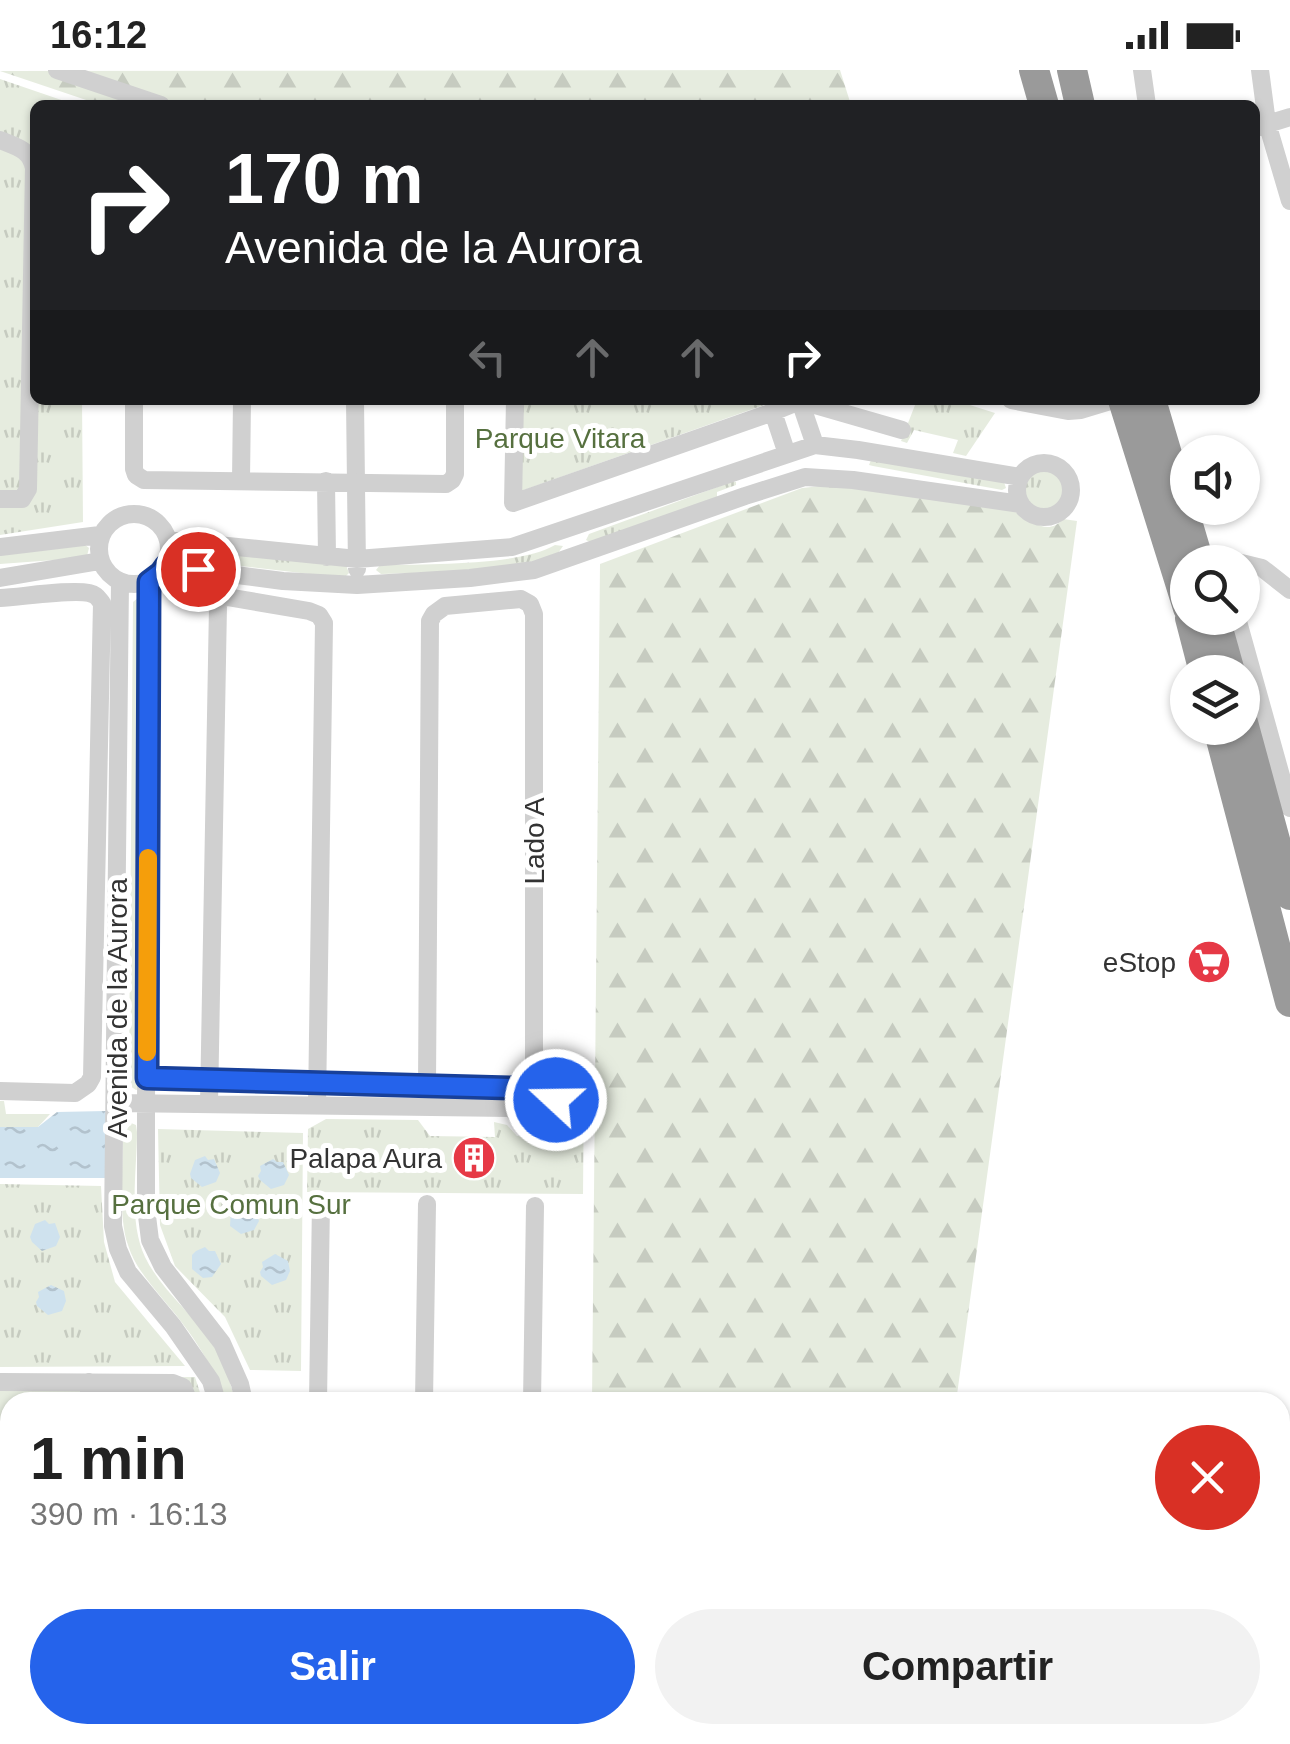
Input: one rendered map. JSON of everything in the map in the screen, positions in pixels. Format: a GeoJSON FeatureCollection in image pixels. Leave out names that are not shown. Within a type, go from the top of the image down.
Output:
{"type":"FeatureCollection","features":[{"type":"Feature","properties":{"kind":"highway"},"geometry":{"type":"LineString","coordinates":[[1034,70],[1043,100]]}},
{"type":"Feature","properties":{"kind":"highway"},"geometry":{"type":"LineString","coordinates":[[1050,70],[1055,100]]}},
{"type":"Feature","properties":{"kind":"highway"},"geometry":{"type":"LineString","coordinates":[[1072,70],[1079,100]]}},
{"type":"Feature","properties":{"kind":"highway"},"geometry":{"type":"LineString","coordinates":[[1094,70],[1096,100]]}},
{"type":"Feature","properties":{"kind":"highway"},"geometry":{"type":"LineString","coordinates":[[1124,405],[1170,549]]}},
{"type":"Feature","properties":{"kind":"highway"},"geometry":{"type":"LineString","coordinates":[[1153,405],[1204,545]]}},
{"type":"Feature","properties":{"kind":"highway"},"geometry":{"type":"LineString","coordinates":[[1222,745],[1290,1002]]}},
{"type":"Feature","properties":{"kind":"highway"},"geometry":{"type":"LineString","coordinates":[[1249,745],[1290,895]]}},
{"type":"Feature","properties":{"kind":"street"},"geometry":{"type":"LineString","coordinates":[[57,70],[145,100]]}},
{"type":"Feature","properties":{"kind":"street"},"geometry":{"type":"LineString","coordinates":[[1142,70],[1146,100]]}},
{"type":"Feature","properties":{"kind":"street"},"geometry":{"type":"LineString","coordinates":[[1260,70],[1261,126],[1290,200]]}},
{"type":"Feature","properties":{"kind":"street"},"geometry":{"type":"LineString","coordinates":[[1261,126],[1290,117]]}},
{"type":"Feature","properties":{"kind":"street"},"geometry":{"type":"LineString","coordinates":[[0,140],[30,156]]}},
{"type":"Feature","properties":{"kind":"street"},"geometry":{"type":"LineString","coordinates":[[0,499],[22,499],[28,489],[30,382]]}},
{"type":"Feature","properties":{"kind":"street"},"geometry":{"type":"LineString","coordinates":[[134,405],[133,464],[140,478],[449,483],[454,474],[455,405]]}},
{"type":"Feature","properties":{"kind":"street"},"geometry":{"type":"LineString","coordinates":[[242,405],[242,480]]}},
{"type":"Feature","properties":{"kind":"street"},"geometry":{"type":"LineString","coordinates":[[355,405],[358,584]]}},
{"type":"Feature","properties":{"kind":"street"},"geometry":{"type":"LineString","coordinates":[[515,405],[514,504],[788,405]]}},
{"type":"Feature","properties":{"kind":"street"},"geometry":{"type":"LineString","coordinates":[[801,405],[815,445]]}},
{"type":"Feature","properties":{"kind":"street"},"geometry":{"type":"LineString","coordinates":[[816,405],[902,430]]}},
{"type":"Feature","properties":{"kind":"street"},"geometry":{"type":"LineString","coordinates":[[1040,405],[1068,410],[1098,405]]}},
{"type":"Feature","properties":{"kind":"street"},"geometry":{"type":"LineString","coordinates":[[773,412],[787,454]]}},
{"type":"Feature","properties":{"kind":"street"},"geometry":{"type":"LineString","coordinates":[[168,540],[357,559],[512,547],[815,445],[1020,476]]}},
{"type":"Feature","properties":{"kind":"street"},"geometry":{"type":"LineString","coordinates":[[853,480],[858,450]]}},
{"type":"Feature","properties":{"kind":"street"},"geometry":{"type":"LineString","coordinates":[[1048,462],[1062,470],[1070,484],[1064,508],[1050,516],[1033,514],[1021,504],[1017,495],[1020,476],[1032,465],[1048,462]]}},
{"type":"Feature","properties":{"kind":"street"},"geometry":{"type":"LineString","coordinates":[[166,566],[283,582],[358,584],[534,570],[796,479],[819,477],[1021,504]]}},
{"type":"Feature","properties":{"kind":"street"},"geometry":{"type":"LineString","coordinates":[[326,482],[327,557]]}},
{"type":"Feature","properties":{"kind":"street"},"geometry":{"type":"LineString","coordinates":[[123,515],[146,516],[156,521],[168,540],[166,566],[149,582],[120,582],[100,561],[100,536],[123,515]]}},
{"type":"Feature","properties":{"kind":"street"},"geometry":{"type":"LineString","coordinates":[[563,532],[573,557]]}},
{"type":"Feature","properties":{"kind":"street"},"geometry":{"type":"LineString","coordinates":[[0,547],[100,536]]}},
{"type":"Feature","properties":{"kind":"street"},"geometry":{"type":"LineString","coordinates":[[0,578],[100,561]]}},
{"type":"Feature","properties":{"kind":"street"},"geometry":{"type":"LineString","coordinates":[[1260,568],[1290,590]]}},
{"type":"Feature","properties":{"kind":"street","name":"Avenida de la Aurora"},"geometry":{"type":"LineString","coordinates":[[120,582],[113,1226],[128,1272],[173,1326],[211,1381],[214,1392]]}},
{"type":"Feature","properties":{"kind":"street","name":"Avenida de la Aurora"},"geometry":{"type":"LineString","coordinates":[[149,582],[146,1208],[150,1240],[164,1267],[222,1343],[242,1392]]}},
{"type":"Feature","properties":{"kind":"street"},"geometry":{"type":"LineString","coordinates":[[0,598],[77,592],[90,593],[102,603],[92,1078],[75,1093],[0,1091]]}},
{"type":"Feature","properties":{"kind":"street"},"geometry":{"type":"LineString","coordinates":[[209,1104],[218,606],[220,598],[227,597],[308,611],[319,615],[324,624],[318,1105]]}},
{"type":"Feature","properties":{"kind":"street","name":"Lado A"},"geometry":{"type":"LineString","coordinates":[[427,1085],[430,621],[445,606],[521,599],[530,604],[534,614],[534,1080]]}},
{"type":"Feature","properties":{"kind":"street"},"geometry":{"type":"LineString","coordinates":[[1242,635],[1290,808]]}},
{"type":"Feature","properties":{"kind":"street"},"geometry":{"type":"LineString","coordinates":[[116,1104],[512,1108],[523,1122],[532,1125],[548,1120],[556,1106],[550,1087],[534,1080],[512,1088],[147,1078]]}},
{"type":"Feature","properties":{"kind":"street"},"geometry":{"type":"LineString","coordinates":[[318,1392],[320,1202]]}},
{"type":"Feature","properties":{"kind":"street"},"geometry":{"type":"LineString","coordinates":[[424,1392],[427,1204]]}},
{"type":"Feature","properties":{"kind":"street"},"geometry":{"type":"LineString","coordinates":[[532,1392],[534,1206]]}},
{"type":"Feature","properties":{"kind":"street"},"geometry":{"type":"LineString","coordinates":[[0,1382],[173,1383],[184,1392]]}},
{"type":"Feature","properties":{"kind":"street"},"geometry":{"type":"LineString","coordinates":[[89,1382],[89,1392]]}},
{"type":"Feature","properties":{"kind":"green space"},"geometry":{"type":"Polygon","coordinates":[[[840,70],[849,100],[86,100],[0,71],[840,70]]]}},
{"type":"Feature","properties":{"kind":"green space"},"geometry":{"type":"Polygon","coordinates":[[[0,79],[61,100],[30,100],[30,405],[82,405],[83,522],[0,535],[0,79]]]}},
{"type":"Feature","properties":{"kind":"green space","name":"Parque Vitara"},"geometry":{"type":"Polygon","coordinates":[[[523,405],[764,405],[521,491],[523,405]]]}},
{"type":"Feature","properties":{"kind":"green space"},"geometry":{"type":"Polygon","coordinates":[[[915,405],[970,405],[995,413],[966,456],[953,453],[958,440],[914,430],[907,443],[901,441],[915,405]]]}},
{"type":"Feature","properties":{"kind":"green space"},"geometry":{"type":"Polygon","coordinates":[[[871,460],[1004,482],[1006,488],[873,466],[869,465],[871,460]]]}},
{"type":"Feature","properties":{"kind":"green space"},"geometry":{"type":"Polygon","coordinates":[[[1044,470],[1058,476],[1064,490],[1058,504],[1044,510],[1030,504],[1024,490],[1030,476],[1044,470]]]}},
{"type":"Feature","properties":{"kind":"green space"},"geometry":{"type":"Polygon","coordinates":[[[731,482],[736,485],[717,492],[717,497],[592,543],[586,540],[589,534],[731,482]]]}},
{"type":"Feature","properties":{"kind":"green space"},"geometry":{"type":"Polygon","coordinates":[[[830,485],[1019,512],[1047,527],[1063,519],[1077,521],[957,1392],[592,1392],[600,564],[802,488],[830,485]]]}},
{"type":"Feature","properties":{"kind":"green space"},"geometry":{"type":"Polygon","coordinates":[[[84,544],[89,548],[82,558],[0,564],[0,551],[84,544]]]}},
{"type":"Feature","properties":{"kind":"green space"},"geometry":{"type":"Polygon","coordinates":[[[563,546],[556,556],[513,565],[381,574],[376,570],[380,565],[519,557],[563,546]]]}},
{"type":"Feature","properties":{"kind":"green space"},"geometry":{"type":"Polygon","coordinates":[[[184,550],[346,565],[349,573],[344,578],[191,560],[184,558],[184,550]]]}},
{"type":"Feature","properties":{"kind":"green space"},"geometry":{"type":"Polygon","coordinates":[[[142,600],[136,1090],[130,1086],[129,1063],[133,602],[142,600]]]}},
{"type":"Feature","properties":{"kind":"green space"},"geometry":{"type":"Polygon","coordinates":[[[558,1062],[578,1063],[584,1076],[583,1194],[307,1192],[308,1129],[326,1119],[418,1120],[430,1136],[495,1137],[494,1122],[507,1125],[517,1136],[556,1132],[565,1100],[562,1084],[551,1071],[558,1062]]]}},
{"type":"Feature","properties":{"kind":"green space"},"geometry":{"type":"Polygon","coordinates":[[[0,1101],[4,1101],[6,1114],[50,1114],[38,1127],[0,1127],[0,1101]]]}},
{"type":"Feature","properties":{"kind":"green space"},"geometry":{"type":"Polygon","coordinates":[[[131,1123],[136,1125],[137,1228],[145,1257],[213,1344],[233,1392],[222,1392],[201,1350],[131,1253],[123,1221],[123,1136],[131,1123]]]}},
{"type":"Feature","properties":{"kind":"green space","name":"Parque Comun Sur"},"geometry":{"type":"Polygon","coordinates":[[[158,1129],[303,1133],[301,1371],[250,1370],[225,1317],[175,1266],[160,1225],[158,1129]]]}},
{"type":"Feature","properties":{"kind":"green space"},"geometry":{"type":"Polygon","coordinates":[[[0,1184],[101,1186],[104,1242],[115,1282],[185,1366],[0,1367],[0,1184]]]}},
{"type":"Feature","properties":{"kind":"green space"},"geometry":{"type":"Polygon","coordinates":[[[195,1377],[200,1392],[0,1392],[0,1378],[195,1377]]]}},
{"type":"Feature","properties":{"kind":"water"},"geometry":{"type":"Polygon","coordinates":[[[106,1111],[105,1178],[0,1178],[0,1127],[38,1127],[57,1112],[106,1111]]]}},
{"type":"Feature","properties":{"kind":"water"},"geometry":{"type":"Polygon","coordinates":[[[205,1156],[214,1159],[220,1173],[216,1182],[202,1187],[190,1174],[195,1160],[205,1156]]]}},
{"type":"Feature","properties":{"kind":"water"},"geometry":{"type":"Polygon","coordinates":[[[273,1159],[283,1162],[289,1175],[284,1185],[271,1189],[258,1176],[260,1166],[273,1159]]]}},
{"type":"Feature","properties":{"kind":"water"},"geometry":{"type":"Polygon","coordinates":[[[243,1204],[253,1207],[259,1221],[254,1230],[241,1234],[230,1226],[231,1211],[243,1204]]]}},
{"type":"Feature","properties":{"kind":"water"},"geometry":{"type":"Polygon","coordinates":[[[45,1220],[55,1223],[60,1237],[56,1246],[42,1251],[30,1237],[35,1224],[45,1220]]]}},
{"type":"Feature","properties":{"kind":"water"},"geometry":{"type":"Polygon","coordinates":[[[205,1247],[215,1251],[221,1264],[212,1277],[203,1278],[192,1269],[192,1255],[205,1247]]]}},
{"type":"Feature","properties":{"kind":"water"},"geometry":{"type":"Polygon","coordinates":[[[275,1254],[288,1261],[290,1271],[286,1280],[272,1285],[260,1272],[262,1262],[275,1254]]]}},
{"type":"Feature","properties":{"kind":"water"},"geometry":{"type":"Polygon","coordinates":[[[51,1285],[64,1291],[66,1301],[62,1311],[48,1315],[36,1302],[38,1292],[51,1285]]]}},
{"type":"Feature","properties":{"kind":"slow traffic"},"geometry":{"type":"LineString","coordinates":[[147,1052],[148,858]]}},
{"type":"Feature","properties":{"kind":"place","name":"eStop"},"geometry":{"type":"Point","coordinates":[1209,962]}},
{"type":"Feature","properties":{"kind":"place","name":"Palapa Aura"},"geometry":{"type":"Point","coordinates":[474,1158]}},
{"type":"Feature","properties":{"kind":"route"},"geometry":{"type":"LineString","coordinates":[[198,569],[166,566],[149,582],[147,1078],[512,1088],[534,1080],[547,1084],[556,1100]]}}]}
